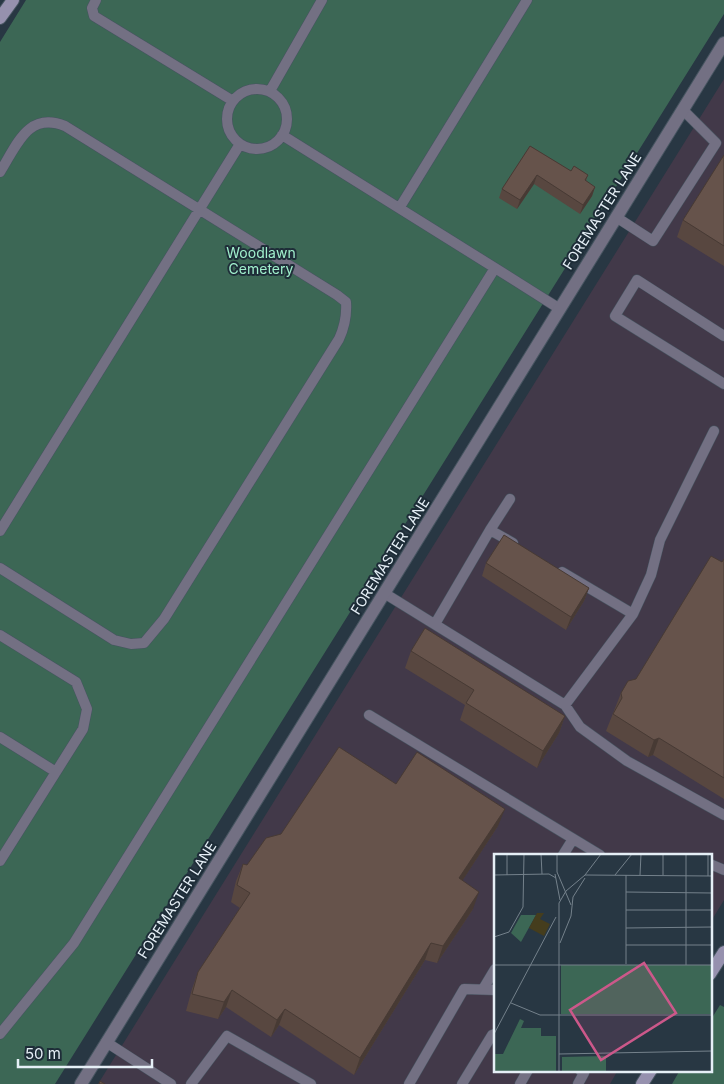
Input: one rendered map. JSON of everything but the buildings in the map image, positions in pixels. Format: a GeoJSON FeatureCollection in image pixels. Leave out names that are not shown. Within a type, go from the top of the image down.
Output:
{"type":"FeatureCollection","features":[{"type":"Feature","properties":{"kind":"street"},"geometry":{"type":"LineString","coordinates":[[0,18],[13,0]]}},
{"type":"Feature","properties":{"kind":"street","name":"FOREMASTER LANE"},"geometry":{"type":"LineString","coordinates":[[80,1084],[724,43]]}},
{"type":"Feature","properties":{"kind":"street"},"geometry":{"type":"LineString","coordinates":[[712,971],[724,952]]}},
{"type":"Feature","properties":{"kind":"street"},"geometry":{"type":"LineString","coordinates":[[642,1084],[650,1072]]}},
{"type":"Feature","properties":{"kind":"lane"},"geometry":{"type":"LineString","coordinates":[[96,0],[92,8],[94,16],[232,101]]}},
{"type":"Feature","properties":{"kind":"lane"},"geometry":{"type":"LineString","coordinates":[[270,91],[322,0]]}},
{"type":"Feature","properties":{"kind":"lane"},"geometry":{"type":"LineString","coordinates":[[400,207],[526,0]]}},
{"type":"Feature","properties":{"kind":"lane"},"geometry":{"type":"LineString","coordinates":[[249,89],[270,91],[284,105],[286,125],[282,135],[276,142],[258,149],[240,144],[233,137],[227,119],[232,101],[249,89]]}},
{"type":"Feature","properties":{"kind":"lane"},"geometry":{"type":"LineString","coordinates":[[616,218],[653,241],[716,143],[683,110]]}},
{"type":"Feature","properties":{"kind":"lane"},"geometry":{"type":"LineString","coordinates":[[0,172],[25,132],[40,122],[53,121],[65,126],[338,295],[346,302],[346,324],[340,339],[164,619],[144,643],[131,644],[114,640],[0,568]]}},
{"type":"Feature","properties":{"kind":"lane"},"geometry":{"type":"LineString","coordinates":[[282,135],[400,207],[560,309]]}},
{"type":"Feature","properties":{"kind":"lane"},"geometry":{"type":"LineString","coordinates":[[0,531],[240,144]]}},
{"type":"Feature","properties":{"kind":"lane"},"geometry":{"type":"LineString","coordinates":[[0,1034],[74,943],[495,268]]}},
{"type":"Feature","properties":{"kind":"lane"},"geometry":{"type":"LineString","coordinates":[[724,336],[637,280],[615,316],[724,384]]}},
{"type":"Feature","properties":{"kind":"lane"},"geometry":{"type":"LineString","coordinates":[[565,705],[633,614],[651,575],[660,540],[714,431]]}},
{"type":"Feature","properties":{"kind":"lane"},"geometry":{"type":"LineString","coordinates":[[435,624],[510,499]]}},
{"type":"Feature","properties":{"kind":"lane"},"geometry":{"type":"LineString","coordinates":[[490,530],[524,549]]}},
{"type":"Feature","properties":{"kind":"lane"},"geometry":{"type":"LineString","coordinates":[[549,564],[633,614]]}},
{"type":"Feature","properties":{"kind":"lane"},"geometry":{"type":"LineString","coordinates":[[384,593],[565,705],[580,727],[627,761],[724,815]]}},
{"type":"Feature","properties":{"kind":"lane"},"geometry":{"type":"LineString","coordinates":[[0,635],[76,682],[83,695],[87,709],[83,729],[0,861]]}},
{"type":"Feature","properties":{"kind":"lane"},"geometry":{"type":"LineString","coordinates":[[369,715],[598,854]]}},
{"type":"Feature","properties":{"kind":"lane"},"geometry":{"type":"LineString","coordinates":[[0,736],[56,772]]}},
{"type":"Feature","properties":{"kind":"lane"},"geometry":{"type":"LineString","coordinates":[[564,854],[573,838]]}},
{"type":"Feature","properties":{"kind":"lane"},"geometry":{"type":"LineString","coordinates":[[712,865],[724,870]]}},
{"type":"Feature","properties":{"kind":"lane"},"geometry":{"type":"LineString","coordinates":[[483,989],[494,971]]}},
{"type":"Feature","properties":{"kind":"lane"},"geometry":{"type":"LineString","coordinates":[[408,1084],[464,990],[494,990]]}},
{"type":"Feature","properties":{"kind":"lane"},"geometry":{"type":"LineString","coordinates":[[462,1084],[494,1034]]}},
{"type":"Feature","properties":{"kind":"lane"},"geometry":{"type":"LineString","coordinates":[[191,1084],[227,1036],[311,1084]]}},
{"type":"Feature","properties":{"kind":"lane"},"geometry":{"type":"LineString","coordinates":[[106,1042],[157,1080],[171,1084]]}},
{"type":"Feature","properties":{"kind":"lane"},"geometry":{"type":"LineString","coordinates":[[520,1084],[527,1072]]}},
{"type":"Feature","properties":{"kind":"lane"},"geometry":{"type":"LineString","coordinates":[[578,1084],[584,1073],[583,1072]]}},
{"type":"Feature","properties":{"kind":"shaded area"},"geometry":{"type":"Polygon","coordinates":[[[724,79],[724,900],[712,920],[712,854],[494,854],[494,1072],[617,1072],[610,1084],[98,1084],[724,79]]]}},
{"type":"Feature","properties":{"kind":"green space","name":"Woodlawn Cemetery"},"geometry":{"type":"Polygon","coordinates":[[[26,0],[724,0],[724,14],[55,1084],[0,1084],[0,42],[26,0]]]}},
{"type":"Feature","properties":{"kind":"green space"},"geometry":{"type":"Polygon","coordinates":[[[720,1005],[724,1007],[724,1084],[672,1084],[679,1072],[712,1072],[712,1018],[720,1005]]]}}]}
